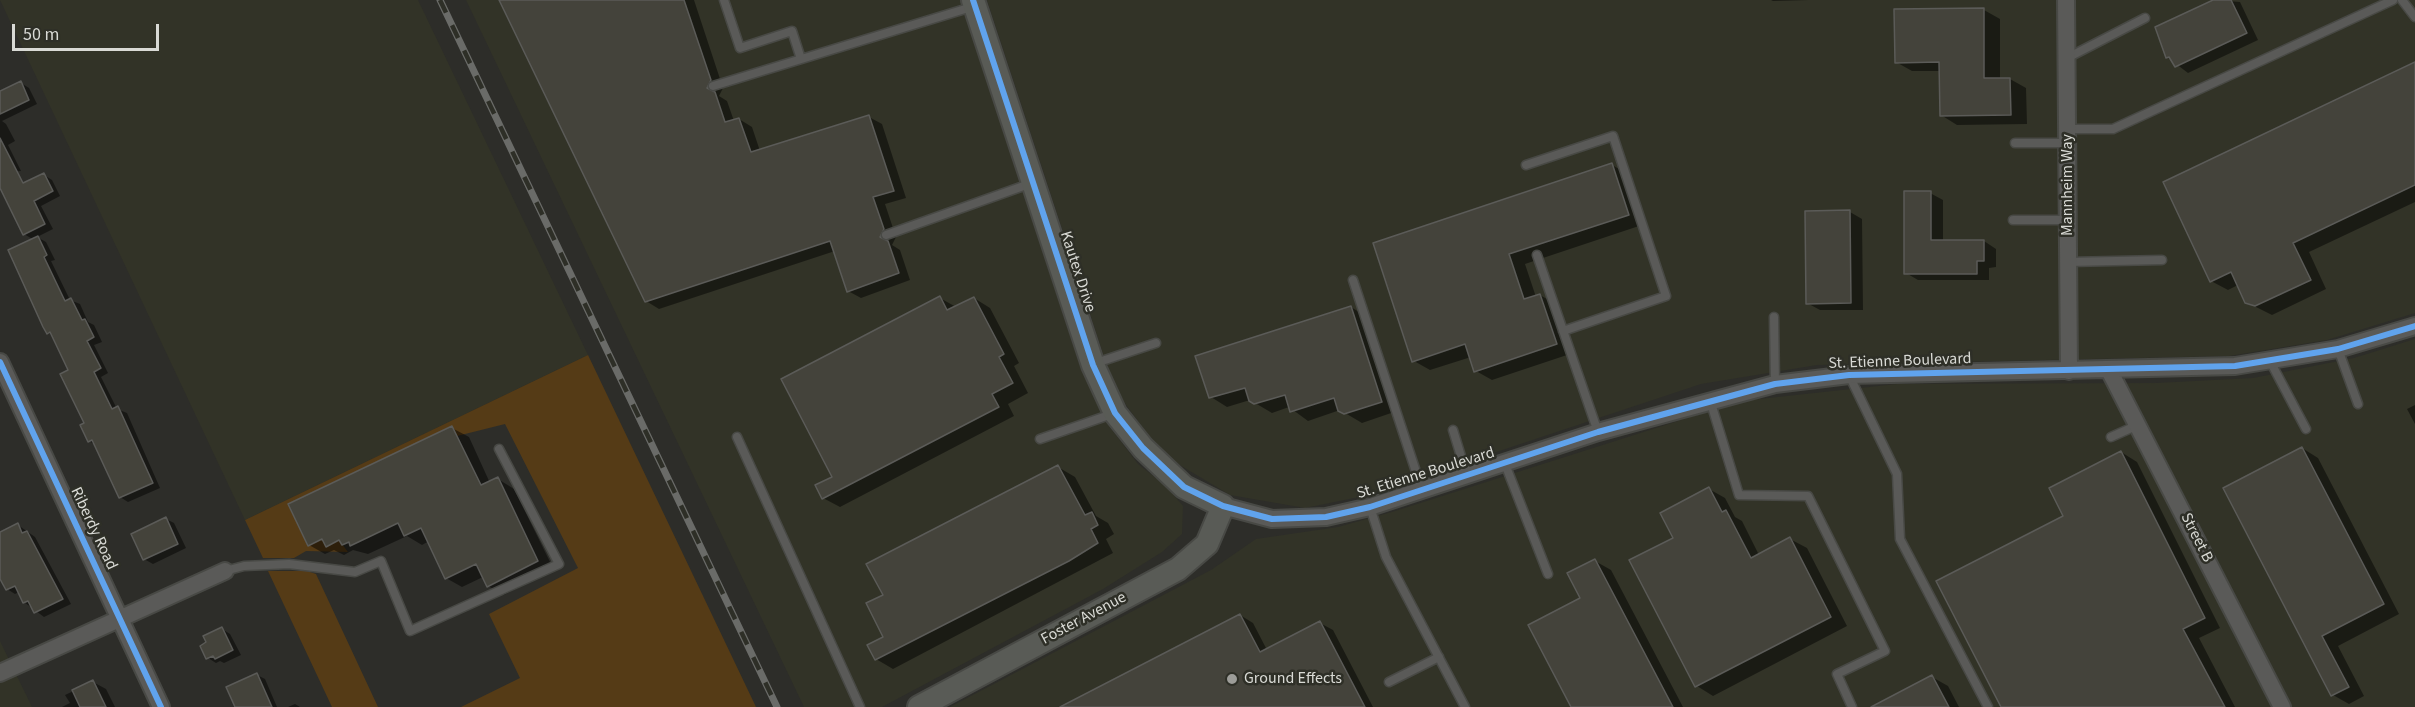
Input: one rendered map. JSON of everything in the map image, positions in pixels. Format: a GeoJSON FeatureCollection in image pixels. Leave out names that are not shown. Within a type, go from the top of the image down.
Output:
{"type":"FeatureCollection","features":[{"type":"Feature","properties":{"kind":"street","name":"Mannheim Way"},"geometry":{"type":"LineString","coordinates":[[2066,0],[2069,371]]}},
{"type":"Feature","properties":{"kind":"street","name":"Kautex Drive"},"geometry":{"type":"LineString","coordinates":[[974,3],[1093,364],[1115,412],[1143,448],[1184,487],[1223,506]]}},
{"type":"Feature","properties":{"kind":"street","name":"St. Etienne Boulevard"},"geometry":{"type":"LineString","coordinates":[[1223,506],[1272,519],[1326,517],[1370,507],[1598,432],[1710,399],[1774,384],[1849,375],[2235,366],[2338,349],[2415,326]]}},
{"type":"Feature","properties":{"kind":"street","name":"Riberdy Road"},"geometry":{"type":"LineString","coordinates":[[0,362],[161,707]]}},
{"type":"Feature","properties":{"kind":"street","name":"Street B"},"geometry":{"type":"LineString","coordinates":[[2109,370],[2282,707]]}},
{"type":"Feature","properties":{"kind":"street","name":"Foster Avenue"},"geometry":{"type":"LineString","coordinates":[[919,707],[1178,569],[1207,544],[1223,506]]}},
{"type":"Feature","properties":{"kind":"street"},"geometry":{"type":"LineString","coordinates":[[0,673],[225,571]]}},
{"type":"Feature","properties":{"kind":"lane"},"geometry":{"type":"LineString","coordinates":[[724,0],[740,48],[792,31],[801,59]]}},
{"type":"Feature","properties":{"kind":"lane"},"geometry":{"type":"LineString","coordinates":[[2015,143],[2113,129],[2393,0]]}},
{"type":"Feature","properties":{"kind":"lane"},"geometry":{"type":"LineString","coordinates":[[2402,0],[2415,17]]}},
{"type":"Feature","properties":{"kind":"lane"},"geometry":{"type":"LineString","coordinates":[[713,86],[974,3]]}},
{"type":"Feature","properties":{"kind":"lane"},"geometry":{"type":"LineString","coordinates":[[2067,58],[2145,18]]}},
{"type":"Feature","properties":{"kind":"lane"},"geometry":{"type":"LineString","coordinates":[[1526,165],[1613,136],[1666,296],[1563,331]]}},
{"type":"Feature","properties":{"kind":"lane"},"geometry":{"type":"LineString","coordinates":[[886,235],[1033,182]]}},
{"type":"Feature","properties":{"kind":"lane"},"geometry":{"type":"LineString","coordinates":[[2013,220],[2068,220]]}},
{"type":"Feature","properties":{"kind":"lane"},"geometry":{"type":"LineString","coordinates":[[1537,255],[1598,432]]}},
{"type":"Feature","properties":{"kind":"lane"},"geometry":{"type":"LineString","coordinates":[[2068,262],[2162,260]]}},
{"type":"Feature","properties":{"kind":"lane"},"geometry":{"type":"LineString","coordinates":[[1353,280],[1422,490]]}},
{"type":"Feature","properties":{"kind":"lane"},"geometry":{"type":"LineString","coordinates":[[1774,317],[1774,384]]}},
{"type":"Feature","properties":{"kind":"lane"},"geometry":{"type":"LineString","coordinates":[[1093,364],[1156,343]]}},
{"type":"Feature","properties":{"kind":"lane"},"geometry":{"type":"LineString","coordinates":[[2338,349],[2358,404]]}},
{"type":"Feature","properties":{"kind":"lane"},"geometry":{"type":"LineString","coordinates":[[2270,361],[2306,429]]}},
{"type":"Feature","properties":{"kind":"lane"},"geometry":{"type":"LineString","coordinates":[[1849,375],[1897,474],[1900,538],[1988,707]]}},
{"type":"Feature","properties":{"kind":"lane"},"geometry":{"type":"LineString","coordinates":[[1710,399],[1739,495],[1808,496],[1885,651],[1837,674],[1852,707]]}},
{"type":"Feature","properties":{"kind":"lane"},"geometry":{"type":"LineString","coordinates":[[1040,439],[1115,412]]}},
{"type":"Feature","properties":{"kind":"lane"},"geometry":{"type":"LineString","coordinates":[[2110,437],[2138,425]]}},
{"type":"Feature","properties":{"kind":"lane"},"geometry":{"type":"LineString","coordinates":[[1453,430],[1467,476]]}},
{"type":"Feature","properties":{"kind":"lane"},"geometry":{"type":"LineString","coordinates":[[737,437],[860,707]]}},
{"type":"Feature","properties":{"kind":"lane"},"geometry":{"type":"LineString","coordinates":[[225,571],[244,566],[289,564],[355,572],[381,561],[410,631],[559,564],[499,449]]}},
{"type":"Feature","properties":{"kind":"lane"},"geometry":{"type":"LineString","coordinates":[[1505,464],[1548,574]]}},
{"type":"Feature","properties":{"kind":"lane"},"geometry":{"type":"LineString","coordinates":[[1370,507],[1386,557],[1465,707]]}},
{"type":"Feature","properties":{"kind":"lane"},"geometry":{"type":"LineString","coordinates":[[1389,682],[1439,657]]}},
{"type":"Feature","properties":{"kind":"shaded area"},"geometry":{"type":"Polygon","coordinates":[[[0,0],[418,0],[588,355],[245,520],[0,0]]]}},
{"type":"Feature","properties":{"kind":"shaded area"},"geometry":{"type":"Polygon","coordinates":[[[466,0],[961,0],[1080,366],[1109,426],[1138,464],[1166,486],[1183,506],[1182,534],[1162,552],[1103,589],[882,707],[804,707],[466,0]]]}},
{"type":"Feature","properties":{"kind":"shaded area"},"geometry":{"type":"Polygon","coordinates":[[[987,0],[2415,0],[2415,313],[2327,340],[2229,356],[1817,365],[1701,384],[1364,496],[1305,508],[1230,495],[1163,455],[1115,390],[987,0]]]}},
{"type":"Feature","properties":{"kind":"shaded area"},"geometry":{"type":"Polygon","coordinates":[[[2415,339],[2415,707],[950,707],[1211,570],[1256,539],[1338,527],[1392,512],[1741,401],[1897,384],[2156,383],[2253,378],[2354,358],[2415,339]]]}},
{"type":"Feature","properties":{"kind":"shaded area"},"geometry":{"type":"Polygon","coordinates":[[[588,355],[756,707],[461,707],[520,678],[489,614],[578,568],[505,424],[457,436],[452,426],[288,504],[308,545],[322,539],[326,547],[339,540],[348,552],[306,551],[294,558],[263,558],[245,520],[588,355]]]}},
{"type":"Feature","properties":{"kind":"shaded area"},"geometry":{"type":"Polygon","coordinates":[[[268,571],[307,571],[316,574],[378,707],[332,707],[268,571]]]}},
{"type":"Feature","properties":{"kind":"shaded area"},"geometry":{"type":"Polygon","coordinates":[[[0,641],[32,707],[0,707],[0,641]]]}},
{"type":"Feature","properties":{"kind":"building"},"geometry":{"type":"Polygon","coordinates":[[[499,0],[684,0],[711,80],[707,88],[715,92],[725,122],[739,118],[751,152],[869,115],[894,191],[873,197],[884,229],[880,237],[888,241],[899,273],[847,292],[830,241],[645,302],[499,0]]]}},
{"type":"Feature","properties":{"kind":"building"},"geometry":{"type":"Polygon","coordinates":[[[2213,0],[2231,0],[2247,33],[2175,67],[2169,57],[2166,58],[2155,27],[2213,0]]]}},
{"type":"Feature","properties":{"kind":"building"},"geometry":{"type":"Polygon","coordinates":[[[1984,8],[1984,78],[2010,78],[2011,115],[1940,116],[1939,62],[1895,63],[1894,9],[1984,8]]]}},
{"type":"Feature","properties":{"kind":"building"},"geometry":{"type":"Polygon","coordinates":[[[2415,62],[2415,185],[2293,243],[2311,280],[2255,306],[2245,303],[2231,272],[2210,282],[2163,182],[2415,62]]]}},
{"type":"Feature","properties":{"kind":"building"},"geometry":{"type":"Polygon","coordinates":[[[21,81],[29,100],[0,114],[0,91],[21,81]]]}},
{"type":"Feature","properties":{"kind":"building"},"geometry":{"type":"Polygon","coordinates":[[[0,138],[23,183],[44,173],[53,191],[34,201],[45,224],[23,235],[0,188],[0,138]]]}},
{"type":"Feature","properties":{"kind":"building"},"geometry":{"type":"Polygon","coordinates":[[[1612,163],[1629,215],[1509,254],[1524,299],[1540,294],[1557,344],[1474,372],[1465,344],[1412,362],[1373,243],[1612,163]]]}},
{"type":"Feature","properties":{"kind":"building"},"geometry":{"type":"Polygon","coordinates":[[[1904,191],[1931,191],[1931,240],[1984,240],[1984,261],[1977,261],[1977,274],[1904,274],[1904,191]]]}},
{"type":"Feature","properties":{"kind":"building"},"geometry":{"type":"Polygon","coordinates":[[[1850,210],[1851,303],[1806,304],[1805,211],[1850,210]]]}},
{"type":"Feature","properties":{"kind":"building"},"geometry":{"type":"Polygon","coordinates":[[[38,236],[47,255],[44,257],[65,301],[71,298],[94,337],[87,341],[101,368],[94,372],[112,409],[118,406],[153,483],[119,498],[92,440],[88,442],[80,425],[84,423],[60,374],[68,370],[50,332],[47,334],[43,327],[8,250],[38,236]]]}},
{"type":"Feature","properties":{"kind":"building"},"geometry":{"type":"Polygon","coordinates":[[[940,296],[947,310],[974,297],[1004,354],[999,357],[1013,383],[992,394],[999,407],[822,499],[815,485],[832,477],[781,379],[940,296]]]}},
{"type":"Feature","properties":{"kind":"building"},"geometry":{"type":"Polygon","coordinates":[[[1351,306],[1382,402],[1344,414],[1338,411],[1334,398],[1290,412],[1285,395],[1254,404],[1249,401],[1245,388],[1209,398],[1195,356],[1351,306]]]}},
{"type":"Feature","properties":{"kind":"building"},"geometry":{"type":"Polygon","coordinates":[[[452,426],[481,485],[498,477],[538,561],[487,587],[476,564],[445,579],[421,528],[404,536],[398,523],[350,546],[349,542],[342,545],[339,540],[326,547],[322,539],[308,546],[288,504],[452,426]]]}},
{"type":"Feature","properties":{"kind":"building"},"geometry":{"type":"Polygon","coordinates":[[[2302,447],[2384,604],[2322,636],[2349,687],[2331,696],[2223,488],[2302,447]]]}},
{"type":"Feature","properties":{"kind":"building"},"geometry":{"type":"Polygon","coordinates":[[[2121,451],[2205,618],[2183,629],[2225,707],[2001,707],[1936,581],[2063,516],[2049,488],[2121,451]]]}},
{"type":"Feature","properties":{"kind":"building"},"geometry":{"type":"Polygon","coordinates":[[[1058,465],[1085,515],[1092,512],[1098,525],[1091,529],[1098,543],[1069,561],[875,660],[867,645],[883,637],[866,603],[883,595],[866,564],[1058,465]]]}},
{"type":"Feature","properties":{"kind":"building"},"geometry":{"type":"Polygon","coordinates":[[[1709,487],[1722,512],[1726,510],[1751,558],[1790,537],[1831,617],[1695,687],[1629,560],[1673,538],[1660,513],[1709,487]]]}},
{"type":"Feature","properties":{"kind":"building"},"geometry":{"type":"Polygon","coordinates":[[[166,517],[178,544],[143,560],[131,534],[166,517]]]}},
{"type":"Feature","properties":{"kind":"building"},"geometry":{"type":"Polygon","coordinates":[[[18,523],[22,533],[27,531],[63,599],[34,613],[28,601],[23,603],[15,586],[6,590],[0,579],[0,532],[18,523]]]}},
{"type":"Feature","properties":{"kind":"building"},"geometry":{"type":"Polygon","coordinates":[[[1595,559],[1673,707],[1571,707],[1528,625],[1580,598],[1567,573],[1595,559]]]}},
{"type":"Feature","properties":{"kind":"building","name":"Ground Effects"},"geometry":{"type":"Polygon","coordinates":[[[1240,614],[1260,652],[1320,621],[1365,707],[1060,707],[1240,614]]]}},
{"type":"Feature","properties":{"kind":"building"},"geometry":{"type":"Polygon","coordinates":[[[222,627],[233,650],[215,659],[213,656],[206,659],[200,646],[206,642],[203,636],[222,627]]]}},
{"type":"Feature","properties":{"kind":"building"},"geometry":{"type":"Polygon","coordinates":[[[257,673],[272,707],[235,707],[226,687],[257,673]]]}},
{"type":"Feature","properties":{"kind":"building"},"geometry":{"type":"Polygon","coordinates":[[[1932,675],[1949,707],[1871,707],[1932,675]]]}},
{"type":"Feature","properties":{"kind":"building"},"geometry":{"type":"Polygon","coordinates":[[[93,680],[106,707],[80,707],[72,690],[93,680]]]}},
{"type":"Feature","properties":{"kind":"railway"},"geometry":{"type":"LineString","coordinates":[[440,0],[777,707]]}},
{"type":"Feature","properties":{"kind":"cycle path"},"geometry":{"type":"LineString","coordinates":[[973,0],[1093,365],[1115,413],[1143,448],[1184,487],[1223,506],[1272,519],[1326,517],[1370,507],[1598,432],[1775,384],[1849,375],[2235,366],[2338,349],[2415,326]]}},
{"type":"Feature","properties":{"kind":"cycle path"},"geometry":{"type":"LineString","coordinates":[[0,362],[161,707]]}},
{"type":"Feature","properties":{"kind":"place","name":"Ground Effects"},"geometry":{"type":"Point","coordinates":[1232,679]}}]}
